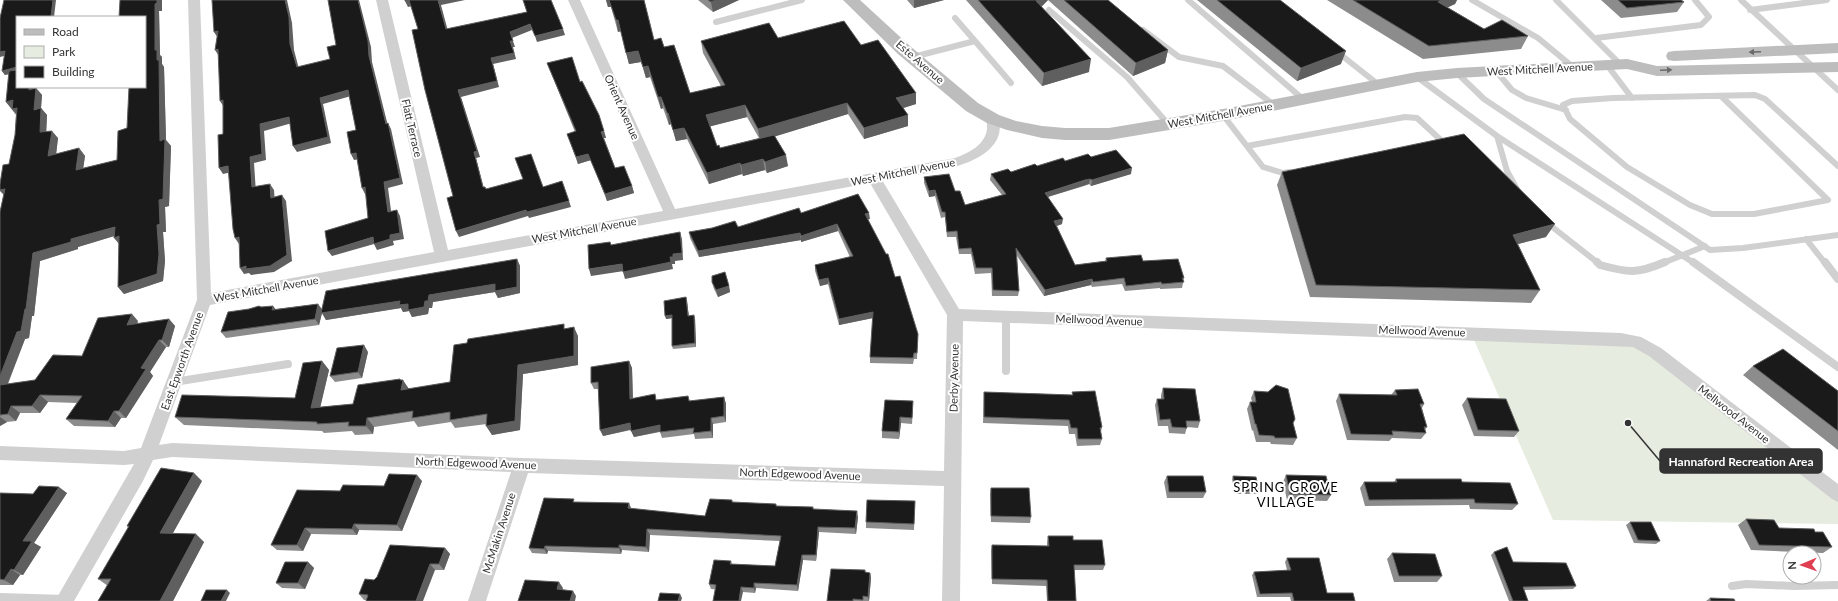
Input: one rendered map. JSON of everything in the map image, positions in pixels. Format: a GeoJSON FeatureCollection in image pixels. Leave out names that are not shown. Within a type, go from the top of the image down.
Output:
{"type":"FeatureCollection","features":[{"type":"Feature","properties":{"kind":"street","name":"East Epworth Avenue"},"geometry":{"type":"LineString","coordinates":[[65,600],[137,476],[147,455],[204,300],[194,0]]}},
{"type":"Feature","properties":{"kind":"street","name":"Flatt Terrace"},"geometry":{"type":"LineString","coordinates":[[382,0],[442,256]]}},
{"type":"Feature","properties":{"kind":"street","name":"Orient Avenue"},"geometry":{"type":"LineString","coordinates":[[574,0],[671,214]]}},
{"type":"Feature","properties":{"kind":"street","name":"Este Avenue"},"geometry":{"type":"LineString","coordinates":[[851,0],[913,57],[972,107],[993,119]]}},
{"type":"Feature","properties":{"kind":"street","name":"West Mitchell Avenue"},"geometry":{"type":"LineString","coordinates":[[1618,65],[1642,58],[1838,48]]}},
{"type":"Feature","properties":{"kind":"street","name":"West Mitchell Avenue"},"geometry":{"type":"LineString","coordinates":[[204,300],[957,162],[977,153],[990,140],[994,130],[993,119],[1042,132],[1087,135],[1109,134],[1223,115],[1417,77],[1457,73],[1618,65],[1657,71],[1838,67]]}},
{"type":"Feature","properties":{"kind":"street"},"geometry":{"type":"LineString","coordinates":[[874,178],[955,316]]}},
{"type":"Feature","properties":{"kind":"street","name":"Mellwood Avenue"},"geometry":{"type":"LineString","coordinates":[[955,316],[1456,332],[1621,339],[1636,341],[1654,352],[1838,494]]}},
{"type":"Feature","properties":{"kind":"street","name":"Derby Avenue"},"geometry":{"type":"LineString","coordinates":[[951,601],[955,316]]}},
{"type":"Feature","properties":{"kind":"street","name":"North Edgewood Avenue"},"geometry":{"type":"LineString","coordinates":[[0,453],[124,458],[172,450],[522,465],[953,479]]}},
{"type":"Feature","properties":{"kind":"street","name":"McMakin Avenue"},"geometry":{"type":"LineString","coordinates":[[477,601],[522,465]]}},
{"type":"Feature","properties":{"kind":"lane"},"geometry":{"type":"LineString","coordinates":[[716,22],[802,0]]}},
{"type":"Feature","properties":{"kind":"lane"},"geometry":{"type":"LineString","coordinates":[[1188,0],[1303,99]]}},
{"type":"Feature","properties":{"kind":"lane"},"geometry":{"type":"LineString","coordinates":[[1472,0],[1515,23],[1561,54],[1573,67]]}},
{"type":"Feature","properties":{"kind":"lane"},"geometry":{"type":"LineString","coordinates":[[1556,0],[1596,38],[1618,65],[1632,98]]}},
{"type":"Feature","properties":{"kind":"lane"},"geometry":{"type":"LineString","coordinates":[[1596,38],[1701,25],[1710,17],[1696,0]]}},
{"type":"Feature","properties":{"kind":"lane"},"geometry":{"type":"LineString","coordinates":[[1741,0],[1750,10],[1838,90]]}},
{"type":"Feature","properties":{"kind":"lane"},"geometry":{"type":"LineString","coordinates":[[1750,10],[1827,0]]}},
{"type":"Feature","properties":{"kind":"lane"},"geometry":{"type":"LineString","coordinates":[[1049,10],[1127,77],[1168,124]]}},
{"type":"Feature","properties":{"kind":"lane"},"geometry":{"type":"LineString","coordinates":[[955,18],[1011,83]]}},
{"type":"Feature","properties":{"kind":"lane"},"geometry":{"type":"LineString","coordinates":[[1136,24],[1179,57],[1224,66],[1274,105]]}},
{"type":"Feature","properties":{"kind":"lane"},"geometry":{"type":"LineString","coordinates":[[913,57],[975,41]]}},
{"type":"Feature","properties":{"kind":"lane"},"geometry":{"type":"LineString","coordinates":[[1330,47],[1379,85]]}},
{"type":"Feature","properties":{"kind":"lane"},"geometry":{"type":"LineString","coordinates":[[1496,71],[1512,90],[1526,98],[1566,110]]}},
{"type":"Feature","properties":{"kind":"lane"},"geometry":{"type":"LineString","coordinates":[[1457,73],[1484,99],[1710,250],[1743,248],[1838,235]]}},
{"type":"Feature","properties":{"kind":"lane"},"geometry":{"type":"LineString","coordinates":[[1417,77],[1498,136],[1683,255],[1838,367]]}},
{"type":"Feature","properties":{"kind":"lane"},"geometry":{"type":"LineString","coordinates":[[1721,96],[1828,200],[1754,214],[1712,214],[1690,205],[1627,167],[1570,119],[1563,105],[1572,101],[1632,98],[1755,95],[1765,99],[1838,166]]}},
{"type":"Feature","properties":{"kind":"lane"},"geometry":{"type":"LineString","coordinates":[[1223,115],[1263,167],[1283,173],[1298,170]]}},
{"type":"Feature","properties":{"kind":"lane"},"geometry":{"type":"LineString","coordinates":[[1247,146],[1405,117],[1417,118],[1443,142],[1436,143]]}},
{"type":"Feature","properties":{"kind":"lane"},"geometry":{"type":"LineString","coordinates":[[1498,136],[1507,171],[1521,196]]}},
{"type":"Feature","properties":{"kind":"lane"},"geometry":{"type":"LineString","coordinates":[[1541,218],[1600,265],[1626,272],[1648,269],[1705,246]]}},
{"type":"Feature","properties":{"kind":"lane"},"geometry":{"type":"LineString","coordinates":[[1806,239],[1838,279]]}},
{"type":"Feature","properties":{"kind":"lane"},"geometry":{"type":"LineString","coordinates":[[1006,317],[1006,371]]}},
{"type":"Feature","properties":{"kind":"lane"},"geometry":{"type":"LineString","coordinates":[[174,382],[288,364]]}},
{"type":"Feature","properties":{"kind":"lane"},"geometry":{"type":"LineString","coordinates":[[1732,586],[1746,584],[1794,586],[1838,585]]}},
{"type":"Feature","properties":{"kind":"lane"},"geometry":{"type":"LineString","coordinates":[[0,597],[65,600]]}},
{"type":"Feature","properties":{"kind":"green space"},"geometry":{"type":"Polygon","coordinates":[[[1471,333],[1636,341],[1838,494],[1838,524],[1553,520],[1471,333]]]}},
{"type":"Feature","properties":{"kind":"building"},"geometry":{"type":"Polygon","coordinates":[[[4,0],[53,0],[51,16],[16,16],[16,67],[2,71],[5,51],[0,52],[0,18],[4,0]]]}},
{"type":"Feature","properties":{"kind":"building"},"geometry":{"type":"Polygon","coordinates":[[[120,0],[157,0],[157,3],[155,4],[155,50],[157,50],[157,60],[159,60],[160,141],[165,139],[163,199],[159,200],[160,224],[157,225],[159,254],[157,274],[118,287],[119,236],[114,238],[115,227],[71,239],[71,242],[33,253],[26,309],[21,331],[17,332],[0,376],[0,212],[5,189],[0,190],[0,184],[3,165],[9,164],[15,135],[17,108],[12,109],[13,100],[6,102],[9,71],[16,70],[16,88],[29,88],[29,90],[36,88],[34,110],[41,108],[40,132],[52,131],[48,156],[79,148],[76,170],[117,160],[118,131],[127,128],[129,88],[146,88],[146,16],[119,16],[120,0]]]}},
{"type":"Feature","properties":{"kind":"building"},"geometry":{"type":"Polygon","coordinates":[[[212,0],[285,0],[289,17],[290,44],[297,67],[330,59],[327,47],[336,45],[328,0],[358,0],[368,41],[369,56],[386,124],[388,123],[400,178],[384,182],[388,212],[397,210],[400,233],[390,235],[390,239],[374,244],[373,237],[328,251],[325,231],[368,218],[365,187],[362,188],[356,153],[351,154],[347,132],[356,130],[348,90],[320,98],[328,137],[293,146],[289,117],[260,124],[262,154],[250,157],[252,187],[270,184],[271,198],[282,195],[287,255],[270,266],[246,269],[246,266],[240,268],[239,237],[235,238],[233,229],[228,166],[219,168],[218,135],[223,134],[223,100],[220,101],[218,49],[215,50],[218,31],[214,32],[212,0]]]}},
{"type":"Feature","properties":{"kind":"building"},"geometry":{"type":"Polygon","coordinates":[[[409,0],[438,0],[446,29],[527,12],[523,0],[551,0],[563,29],[535,36],[530,24],[510,32],[513,41],[510,41],[514,53],[491,58],[497,81],[458,90],[477,151],[474,152],[483,187],[486,189],[523,179],[515,158],[531,154],[543,187],[562,181],[569,201],[527,212],[526,210],[456,231],[447,198],[453,196],[425,90],[412,30],[418,29],[409,0]]]}},
{"type":"Feature","properties":{"kind":"building"},"geometry":{"type":"Polygon","coordinates":[[[609,0],[644,0],[654,40],[661,38],[664,47],[674,45],[690,93],[725,85],[701,41],[769,23],[778,38],[844,21],[861,45],[878,40],[916,93],[896,98],[908,115],[864,128],[847,103],[758,129],[745,105],[706,115],[717,146],[719,145],[720,148],[774,135],[786,155],[765,162],[763,159],[741,165],[740,163],[707,173],[684,128],[673,130],[661,97],[658,97],[648,66],[643,67],[638,51],[626,53],[618,20],[616,20],[609,0]]]}},
{"type":"Feature","properties":{"kind":"building"},"geometry":{"type":"Polygon","coordinates":[[[978,0],[1037,0],[1036,1],[1091,59],[1044,73],[978,0]]]}},
{"type":"Feature","properties":{"kind":"building"},"geometry":{"type":"Polygon","coordinates":[[[1064,0],[1108,0],[1168,50],[1136,63],[1064,0]]]}},
{"type":"Feature","properties":{"kind":"building"},"geometry":{"type":"Polygon","coordinates":[[[1217,0],[1280,0],[1346,51],[1301,68],[1217,0]]]}},
{"type":"Feature","properties":{"kind":"building"},"geometry":{"type":"Polygon","coordinates":[[[1353,0],[1441,0],[1438,2],[1484,29],[1502,20],[1528,36],[1429,46],[1353,0]]]}},
{"type":"Feature","properties":{"kind":"building"},"geometry":{"type":"Polygon","coordinates":[[[1618,0],[1681,0],[1684,2],[1627,8],[1618,0]]]}},
{"type":"Feature","properties":{"kind":"building"},"geometry":{"type":"Polygon","coordinates":[[[572,57],[580,82],[582,81],[599,115],[604,131],[601,132],[615,168],[624,166],[632,186],[605,194],[588,154],[576,157],[567,134],[576,131],[547,63],[572,57]]]}},
{"type":"Feature","properties":{"kind":"building"},"geometry":{"type":"Polygon","coordinates":[[[1464,134],[1555,224],[1513,235],[1540,290],[1316,285],[1282,172],[1464,134]]]}},
{"type":"Feature","properties":{"kind":"building"},"geometry":{"type":"Polygon","coordinates":[[[1116,150],[1132,168],[1092,180],[1085,180],[1045,193],[1063,219],[1054,221],[1075,265],[1107,261],[1106,258],[1141,255],[1143,261],[1178,259],[1184,282],[1162,284],[1161,282],[1126,286],[1124,278],[1093,282],[1092,279],[1045,290],[1016,248],[1019,291],[993,290],[992,268],[976,268],[971,248],[959,249],[957,231],[947,232],[945,212],[942,212],[935,190],[929,191],[924,177],[949,174],[955,191],[960,191],[965,205],[1006,194],[991,174],[1008,169],[1011,172],[1035,164],[1037,166],[1063,158],[1065,161],[1088,154],[1091,157],[1116,150]]]}},
{"type":"Feature","properties":{"kind":"building"},"geometry":{"type":"Polygon","coordinates":[[[858,194],[869,213],[865,214],[886,254],[888,254],[895,277],[900,276],[918,334],[917,353],[914,353],[913,358],[870,357],[873,312],[839,319],[828,278],[819,280],[815,265],[853,256],[837,224],[801,236],[800,233],[698,251],[689,232],[712,228],[735,221],[738,227],[799,208],[801,213],[858,194]]]}},
{"type":"Feature","properties":{"kind":"building"},"geometry":{"type":"Polygon","coordinates":[[[680,232],[682,253],[673,254],[673,257],[670,257],[671,262],[623,272],[622,264],[589,269],[588,245],[610,242],[611,245],[680,232]]]}},
{"type":"Feature","properties":{"kind":"building"},"geometry":{"type":"Polygon","coordinates":[[[517,259],[517,287],[495,291],[495,284],[429,295],[428,301],[425,301],[424,307],[408,310],[408,304],[399,305],[400,301],[321,313],[326,291],[517,259]]]}},
{"type":"Feature","properties":{"kind":"building"},"geometry":{"type":"Polygon","coordinates":[[[725,272],[729,286],[716,290],[712,282],[712,276],[725,272]]]}},
{"type":"Feature","properties":{"kind":"building"},"geometry":{"type":"Polygon","coordinates":[[[686,297],[688,316],[694,315],[695,343],[672,346],[672,315],[665,316],[664,301],[686,297]]]}},
{"type":"Feature","properties":{"kind":"building"},"geometry":{"type":"Polygon","coordinates":[[[318,304],[315,319],[221,332],[228,312],[259,306],[273,306],[272,310],[318,304]]]}},
{"type":"Feature","properties":{"kind":"building"},"geometry":{"type":"Polygon","coordinates":[[[132,314],[127,325],[169,319],[162,340],[159,340],[141,368],[146,369],[119,411],[114,411],[108,421],[66,419],[82,396],[40,395],[32,406],[11,406],[8,414],[0,415],[0,385],[35,380],[53,355],[82,356],[98,318],[132,314]]]}},
{"type":"Feature","properties":{"kind":"building"},"geometry":{"type":"Polygon","coordinates":[[[564,324],[564,329],[574,327],[574,356],[518,365],[515,421],[486,426],[487,414],[450,420],[450,412],[412,418],[413,411],[367,418],[366,426],[348,426],[349,422],[317,424],[317,422],[175,417],[182,395],[295,398],[303,363],[322,361],[311,408],[353,404],[358,385],[400,379],[403,380],[401,390],[450,382],[454,345],[467,343],[468,339],[564,324]]]}},
{"type":"Feature","properties":{"kind":"building"},"geometry":{"type":"Polygon","coordinates":[[[364,345],[358,372],[330,376],[337,348],[364,345]]]}},
{"type":"Feature","properties":{"kind":"building"},"geometry":{"type":"Polygon","coordinates":[[[1783,349],[1838,391],[1838,431],[1753,366],[1783,349]]]}},
{"type":"Feature","properties":{"kind":"building"},"geometry":{"type":"Polygon","coordinates":[[[629,361],[630,399],[655,394],[656,400],[688,396],[689,401],[724,397],[724,416],[711,418],[711,431],[693,433],[694,428],[660,432],[660,425],[631,431],[630,423],[600,430],[598,382],[591,383],[591,367],[629,361]]]}},
{"type":"Feature","properties":{"kind":"building"},"geometry":{"type":"Polygon","coordinates":[[[1276,385],[1288,389],[1295,419],[1293,423],[1297,438],[1275,438],[1274,436],[1259,435],[1250,402],[1256,402],[1254,391],[1268,392],[1276,385]]]}},
{"type":"Feature","properties":{"kind":"building"},"geometry":{"type":"Polygon","coordinates":[[[1163,388],[1195,389],[1200,421],[1186,421],[1187,428],[1172,427],[1170,419],[1160,420],[1157,399],[1164,399],[1163,388]]]}},
{"type":"Feature","properties":{"kind":"building"},"geometry":{"type":"Polygon","coordinates":[[[1418,389],[1424,404],[1420,404],[1427,427],[1424,427],[1426,433],[1392,431],[1393,435],[1351,434],[1339,394],[1397,395],[1395,390],[1418,389]]]}},
{"type":"Feature","properties":{"kind":"building"},"geometry":{"type":"Polygon","coordinates":[[[1095,391],[1102,427],[1100,428],[1102,439],[1078,439],[1077,428],[1071,428],[1069,420],[984,417],[984,392],[1073,395],[1072,392],[1095,391]]]}},
{"type":"Feature","properties":{"kind":"building"},"geometry":{"type":"Polygon","coordinates":[[[1467,398],[1506,399],[1519,431],[1478,430],[1467,398]]]}},
{"type":"Feature","properties":{"kind":"building"},"geometry":{"type":"Polygon","coordinates":[[[885,400],[913,401],[912,418],[900,417],[899,432],[882,431],[885,400]]]}},
{"type":"Feature","properties":{"kind":"building"},"geometry":{"type":"Polygon","coordinates":[[[161,468],[194,473],[160,533],[196,534],[160,601],[98,601],[111,579],[98,579],[161,468]]]}},
{"type":"Feature","properties":{"kind":"building"},"geometry":{"type":"Polygon","coordinates":[[[389,474],[417,475],[397,525],[354,524],[352,529],[305,528],[297,545],[271,545],[297,490],[340,491],[343,485],[384,486],[389,474]]]}},
{"type":"Feature","properties":{"kind":"building"},"geometry":{"type":"Polygon","coordinates":[[[1286,475],[1326,476],[1331,495],[1290,494],[1286,475]]]}},
{"type":"Feature","properties":{"kind":"building"},"geometry":{"type":"Polygon","coordinates":[[[1167,476],[1203,476],[1206,492],[1169,492],[1167,476]]]}},
{"type":"Feature","properties":{"kind":"building"},"geometry":{"type":"Polygon","coordinates":[[[1233,476],[1256,477],[1259,491],[1236,491],[1233,476]]]}},
{"type":"Feature","properties":{"kind":"building"},"geometry":{"type":"Polygon","coordinates":[[[1396,479],[1461,479],[1462,482],[1510,483],[1518,504],[1475,503],[1474,499],[1369,500],[1364,482],[1397,482],[1396,479]]]}},
{"type":"Feature","properties":{"kind":"building"},"geometry":{"type":"Polygon","coordinates":[[[39,486],[59,487],[23,541],[32,541],[14,570],[11,569],[4,580],[0,579],[0,493],[33,494],[39,486]]]}},
{"type":"Feature","properties":{"kind":"building"},"geometry":{"type":"Polygon","coordinates":[[[991,488],[1029,488],[1031,517],[991,516],[991,488]]]}},
{"type":"Feature","properties":{"kind":"building"},"geometry":{"type":"Polygon","coordinates":[[[544,498],[574,499],[573,502],[629,503],[628,508],[705,516],[710,499],[732,500],[732,502],[776,504],[776,506],[813,507],[813,509],[857,511],[855,528],[818,527],[816,555],[802,555],[797,585],[754,583],[754,588],[741,587],[739,601],[713,601],[716,585],[709,584],[714,560],[731,561],[730,564],[775,566],[781,536],[647,529],[646,547],[619,545],[619,548],[545,546],[544,549],[529,548],[544,498]]]}},
{"type":"Feature","properties":{"kind":"building"},"geometry":{"type":"Polygon","coordinates":[[[867,500],[915,501],[914,524],[866,522],[867,500]]]}},
{"type":"Feature","properties":{"kind":"building"},"geometry":{"type":"Polygon","coordinates":[[[1746,519],[1774,520],[1779,528],[1814,529],[1815,532],[1823,532],[1832,547],[1822,547],[1822,545],[1759,545],[1746,519]]]}},
{"type":"Feature","properties":{"kind":"building"},"geometry":{"type":"Polygon","coordinates":[[[1630,522],[1651,522],[1660,541],[1638,540],[1630,522]]]}},
{"type":"Feature","properties":{"kind":"building"},"geometry":{"type":"Polygon","coordinates":[[[1048,536],[1073,536],[1073,540],[1102,540],[1105,565],[1074,565],[1076,601],[1048,601],[1047,580],[992,579],[992,545],[1049,546],[1048,536]]]}},
{"type":"Feature","properties":{"kind":"building"},"geometry":{"type":"Polygon","coordinates":[[[390,545],[445,548],[439,564],[430,564],[416,601],[366,601],[368,595],[359,594],[365,579],[374,580],[377,577],[390,545]]]}},
{"type":"Feature","properties":{"kind":"building"},"geometry":{"type":"Polygon","coordinates":[[[1507,547],[1513,562],[1566,563],[1576,586],[1523,587],[1528,601],[1513,601],[1494,552],[1507,547]]]}},
{"type":"Feature","properties":{"kind":"building"},"geometry":{"type":"Polygon","coordinates":[[[1392,553],[1435,554],[1442,576],[1399,576],[1392,553]]]}},
{"type":"Feature","properties":{"kind":"building"},"geometry":{"type":"Polygon","coordinates":[[[1287,558],[1319,558],[1327,593],[1353,593],[1355,601],[1294,601],[1292,593],[1260,594],[1254,572],[1291,570],[1287,558]]]}},
{"type":"Feature","properties":{"kind":"building"},"geometry":{"type":"Polygon","coordinates":[[[285,562],[308,562],[298,583],[276,583],[285,562]]]}},
{"type":"Feature","properties":{"kind":"building"},"geometry":{"type":"Polygon","coordinates":[[[831,569],[865,570],[865,572],[870,573],[868,597],[863,596],[863,600],[853,599],[853,601],[827,601],[831,569]]]}},
{"type":"Feature","properties":{"kind":"building"},"geometry":{"type":"Polygon","coordinates":[[[525,580],[559,582],[557,589],[573,591],[570,601],[518,601],[525,580]]]}},
{"type":"Feature","properties":{"kind":"building"},"geometry":{"type":"Polygon","coordinates":[[[206,590],[227,590],[221,601],[201,601],[206,590]]]}},
{"type":"Feature","properties":{"kind":"building"},"geometry":{"type":"Polygon","coordinates":[[[660,593],[680,594],[678,601],[658,601],[660,593]]]}},
{"type":"Feature","properties":{"kind":"building"},"geometry":{"type":"Polygon","coordinates":[[[1710,598],[1734,599],[1735,601],[1711,601],[1710,598]]]}},
{"type":"Feature","properties":{"kind":"place","name":"Hannaford Recreation Area"},"geometry":{"type":"Point","coordinates":[1628,423]}},
{"type":"Feature","properties":{"kind":"district","name":"SPRING GROVE VILLAGE"},"geometry":{"type":"Point","coordinates":[1286,494]}}]}
